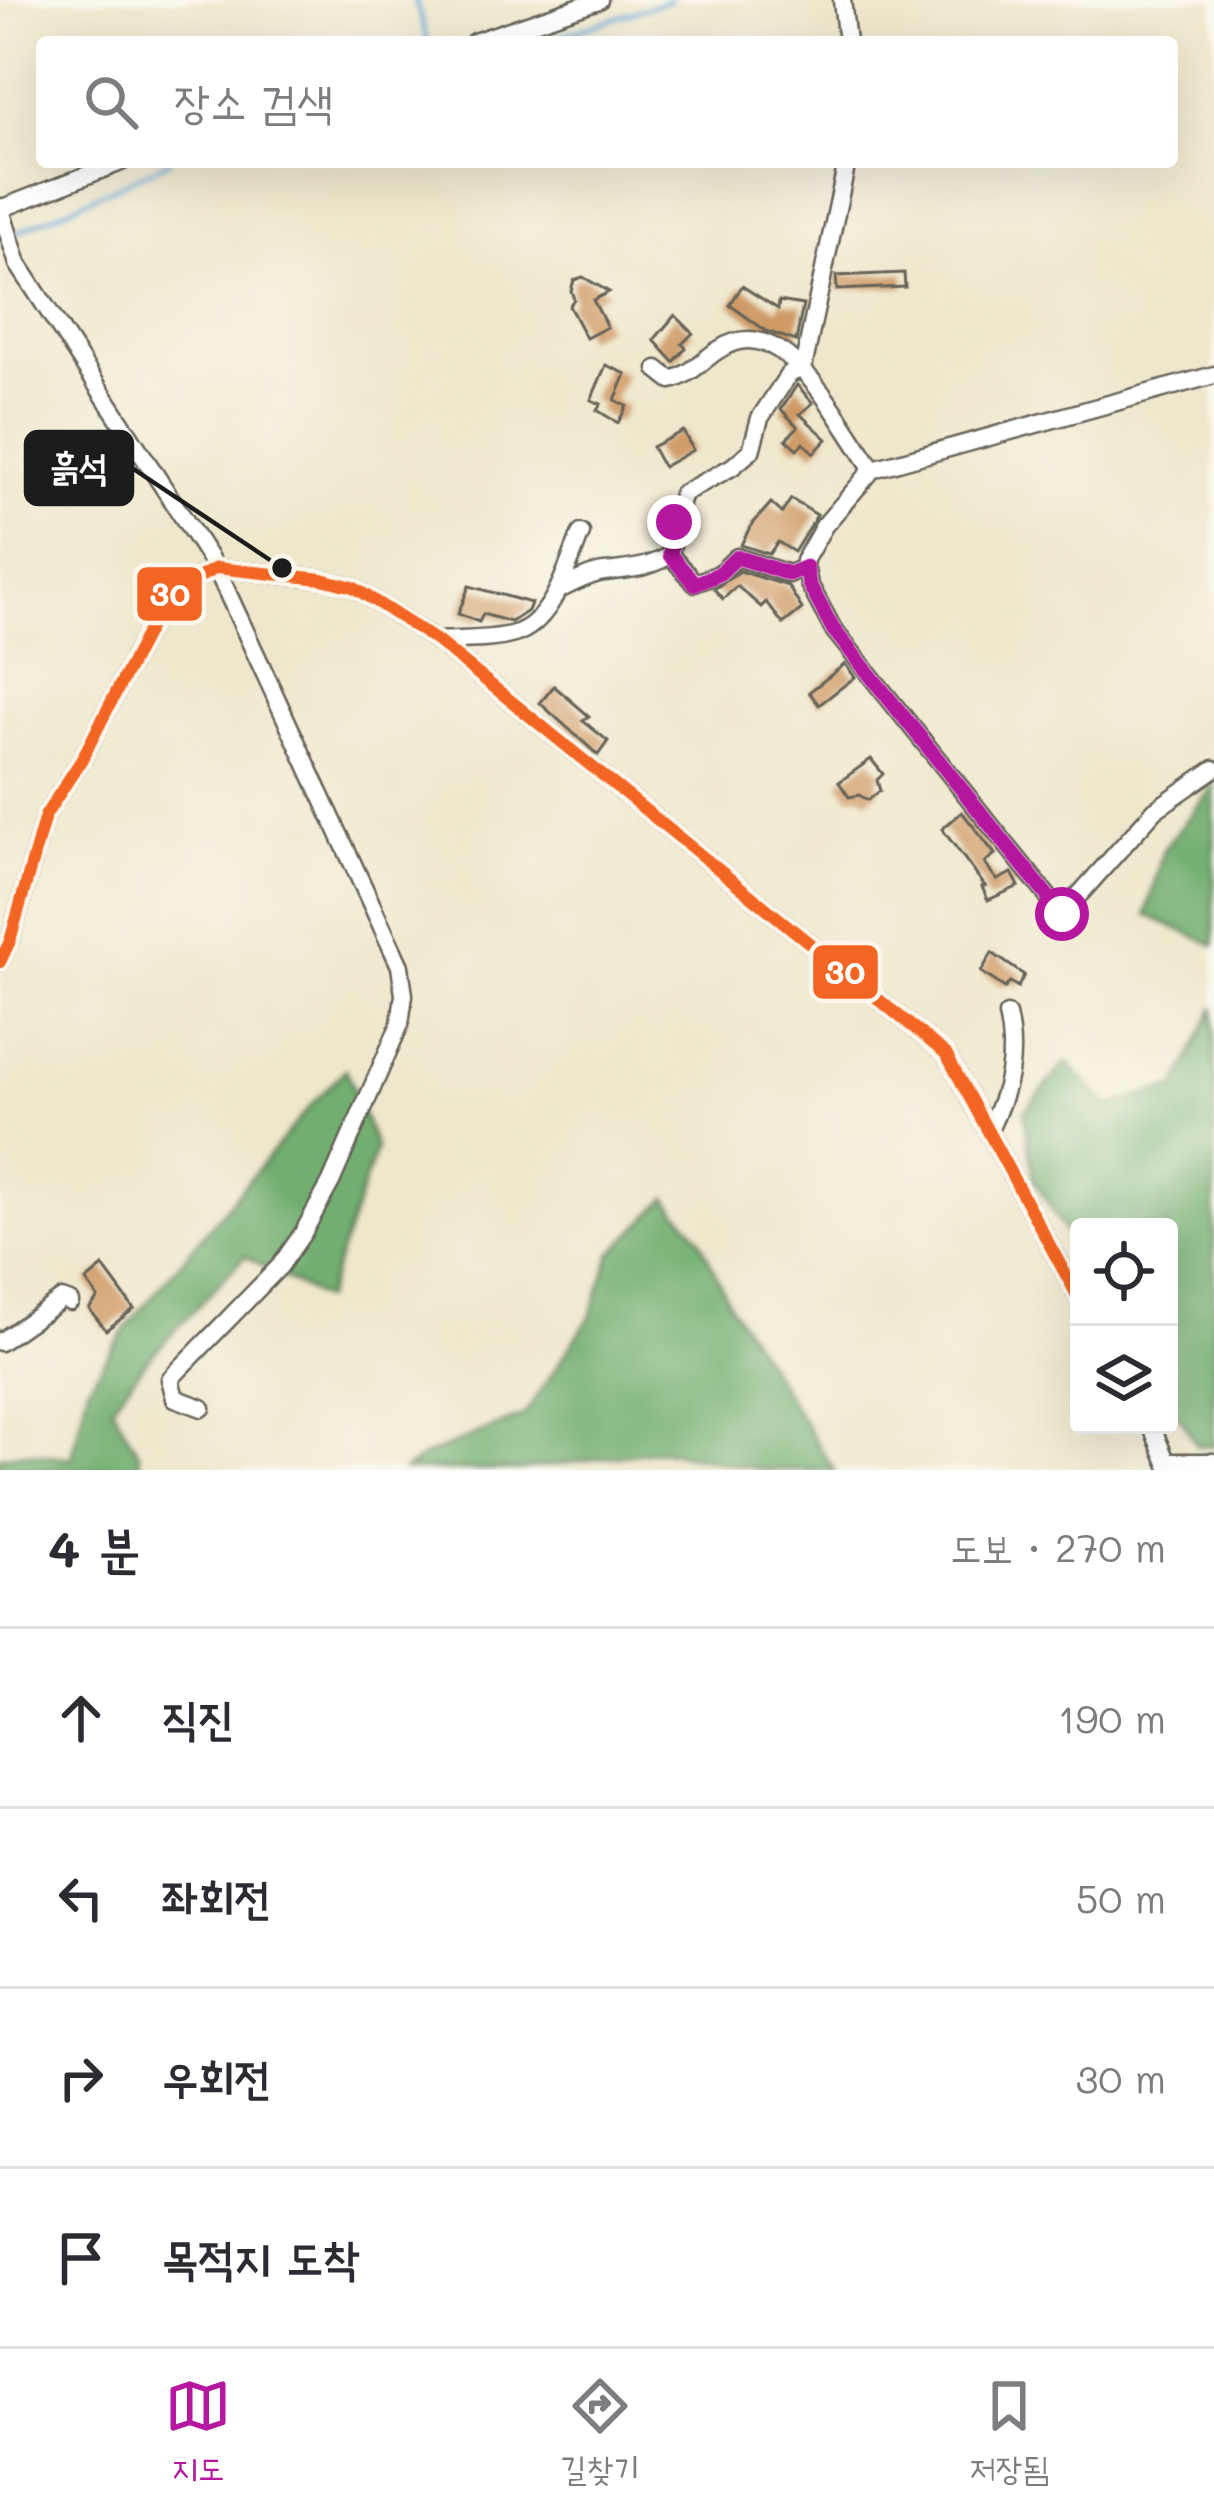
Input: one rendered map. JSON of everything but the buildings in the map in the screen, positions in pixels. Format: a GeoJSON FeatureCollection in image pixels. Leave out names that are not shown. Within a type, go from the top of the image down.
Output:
{"type":"FeatureCollection","features":[{"type":"Feature","properties":{"kind":"street"},"geometry":{"type":"LineString","coordinates":[[491,36],[599,0]]}},
{"type":"Feature","properties":{"kind":"street"},"geometry":{"type":"LineString","coordinates":[[842,0],[846,36]]}},
{"type":"Feature","properties":{"kind":"street"},"geometry":{"type":"LineString","coordinates":[[106,168],[1,211],[15,256],[216,568],[400,965],[404,995],[400,1024],[389,1050],[331,1182],[303,1233],[280,1266],[170,1379],[176,1398],[202,1408]]}},
{"type":"Feature","properties":{"kind":"street"},"geometry":{"type":"LineString","coordinates":[[803,368],[846,168]]}},
{"type":"Feature","properties":{"kind":"street"},"geometry":{"type":"LineString","coordinates":[[0,274],[15,256]]}},
{"type":"Feature","properties":{"kind":"street"},"geometry":{"type":"LineString","coordinates":[[657,369],[670,380],[686,376],[710,353],[755,338],[780,348],[803,368],[873,470]]}},
{"type":"Feature","properties":{"kind":"street"},"geometry":{"type":"LineString","coordinates":[[557,591],[603,572],[654,565],[670,555],[682,494],[751,451],[760,418],[789,374],[803,368]]}},
{"type":"Feature","properties":{"kind":"street"},"geometry":{"type":"LineString","coordinates":[[1214,375],[873,470],[824,526],[804,561],[809,584],[833,629],[1062,914],[1155,810],[1214,769]]}},
{"type":"Feature","properties":{"kind":"street"},"geometry":{"type":"LineString","coordinates":[[437,641],[515,634],[534,622],[557,591],[580,533]]}},
{"type":"Feature","properties":{"kind":"street"},"geometry":{"type":"LineString","coordinates":[[670,555],[695,584],[719,574],[737,557],[789,574],[806,567]]}},
{"type":"Feature","properties":{"kind":"street"},"geometry":{"type":"LineString","coordinates":[[0,962],[45,816],[82,759],[165,597],[216,568],[322,579],[353,587],[437,641],[946,1054],[1070,1281]]}},
{"type":"Feature","properties":{"kind":"street"},"geometry":{"type":"LineString","coordinates":[[990,1128],[1011,1073],[1012,1040],[1006,1015]]}},
{"type":"Feature","properties":{"kind":"street"},"geometry":{"type":"LineString","coordinates":[[0,1342],[45,1308],[62,1299],[70,1302]]}},
{"type":"Feature","properties":{"kind":"street"},"geometry":{"type":"LineString","coordinates":[[1155,1434],[1169,1466],[1214,1462]]}},
{"type":"Feature","properties":{"kind":"green space"},"geometry":{"type":"Polygon","coordinates":[[[1214,785],[1214,945],[1146,915],[1163,850],[1214,785]]]}},
{"type":"Feature","properties":{"kind":"green space"},"geometry":{"type":"Polygon","coordinates":[[[1214,1007],[1214,1446],[1197,1446],[1178,1417],[1178,1218],[1070,1218],[1070,1241],[1034,1179],[1024,1112],[1067,1062],[1108,1106],[1177,1086],[1214,1007]]]}},
{"type":"Feature","properties":{"kind":"green space"},"geometry":{"type":"Polygon","coordinates":[[[346,1069],[376,1149],[324,1300],[245,1256],[142,1366],[112,1406],[139,1454],[140,1470],[0,1470],[0,1456],[26,1452],[72,1458],[88,1386],[130,1323],[346,1069]]]}},
{"type":"Feature","properties":{"kind":"green space"},"geometry":{"type":"Polygon","coordinates":[[[667,1198],[699,1237],[730,1305],[834,1470],[765,1470],[660,1450],[518,1470],[404,1470],[422,1457],[524,1415],[590,1317],[611,1254],[667,1198]]]}},
{"type":"Feature","properties":{"kind":"waterway"},"geometry":{"type":"LineString","coordinates":[[415,0],[426,36]]}},
{"type":"Feature","properties":{"kind":"waterway"},"geometry":{"type":"LineString","coordinates":[[560,36],[671,0]]}},
{"type":"Feature","properties":{"kind":"waterway"},"geometry":{"type":"LineString","coordinates":[[0,240],[156,168]]}},
{"type":"Feature","properties":{"kind":"transit line","name":"30"},"geometry":{"type":"LineString","coordinates":[[0,962],[45,816],[82,759],[165,597],[216,568],[322,579],[353,587],[437,641],[946,1054],[1070,1282]]}},
{"type":"Feature","properties":{"kind":"place","name":"흙석"},"geometry":{"type":"Point","coordinates":[282,568]}},
{"type":"Feature","properties":{"kind":"route"},"geometry":{"type":"LineString","coordinates":[[674,522],[670,555],[695,584],[719,574],[737,557],[789,574],[806,567],[809,584],[833,629],[1062,914]]}}]}
